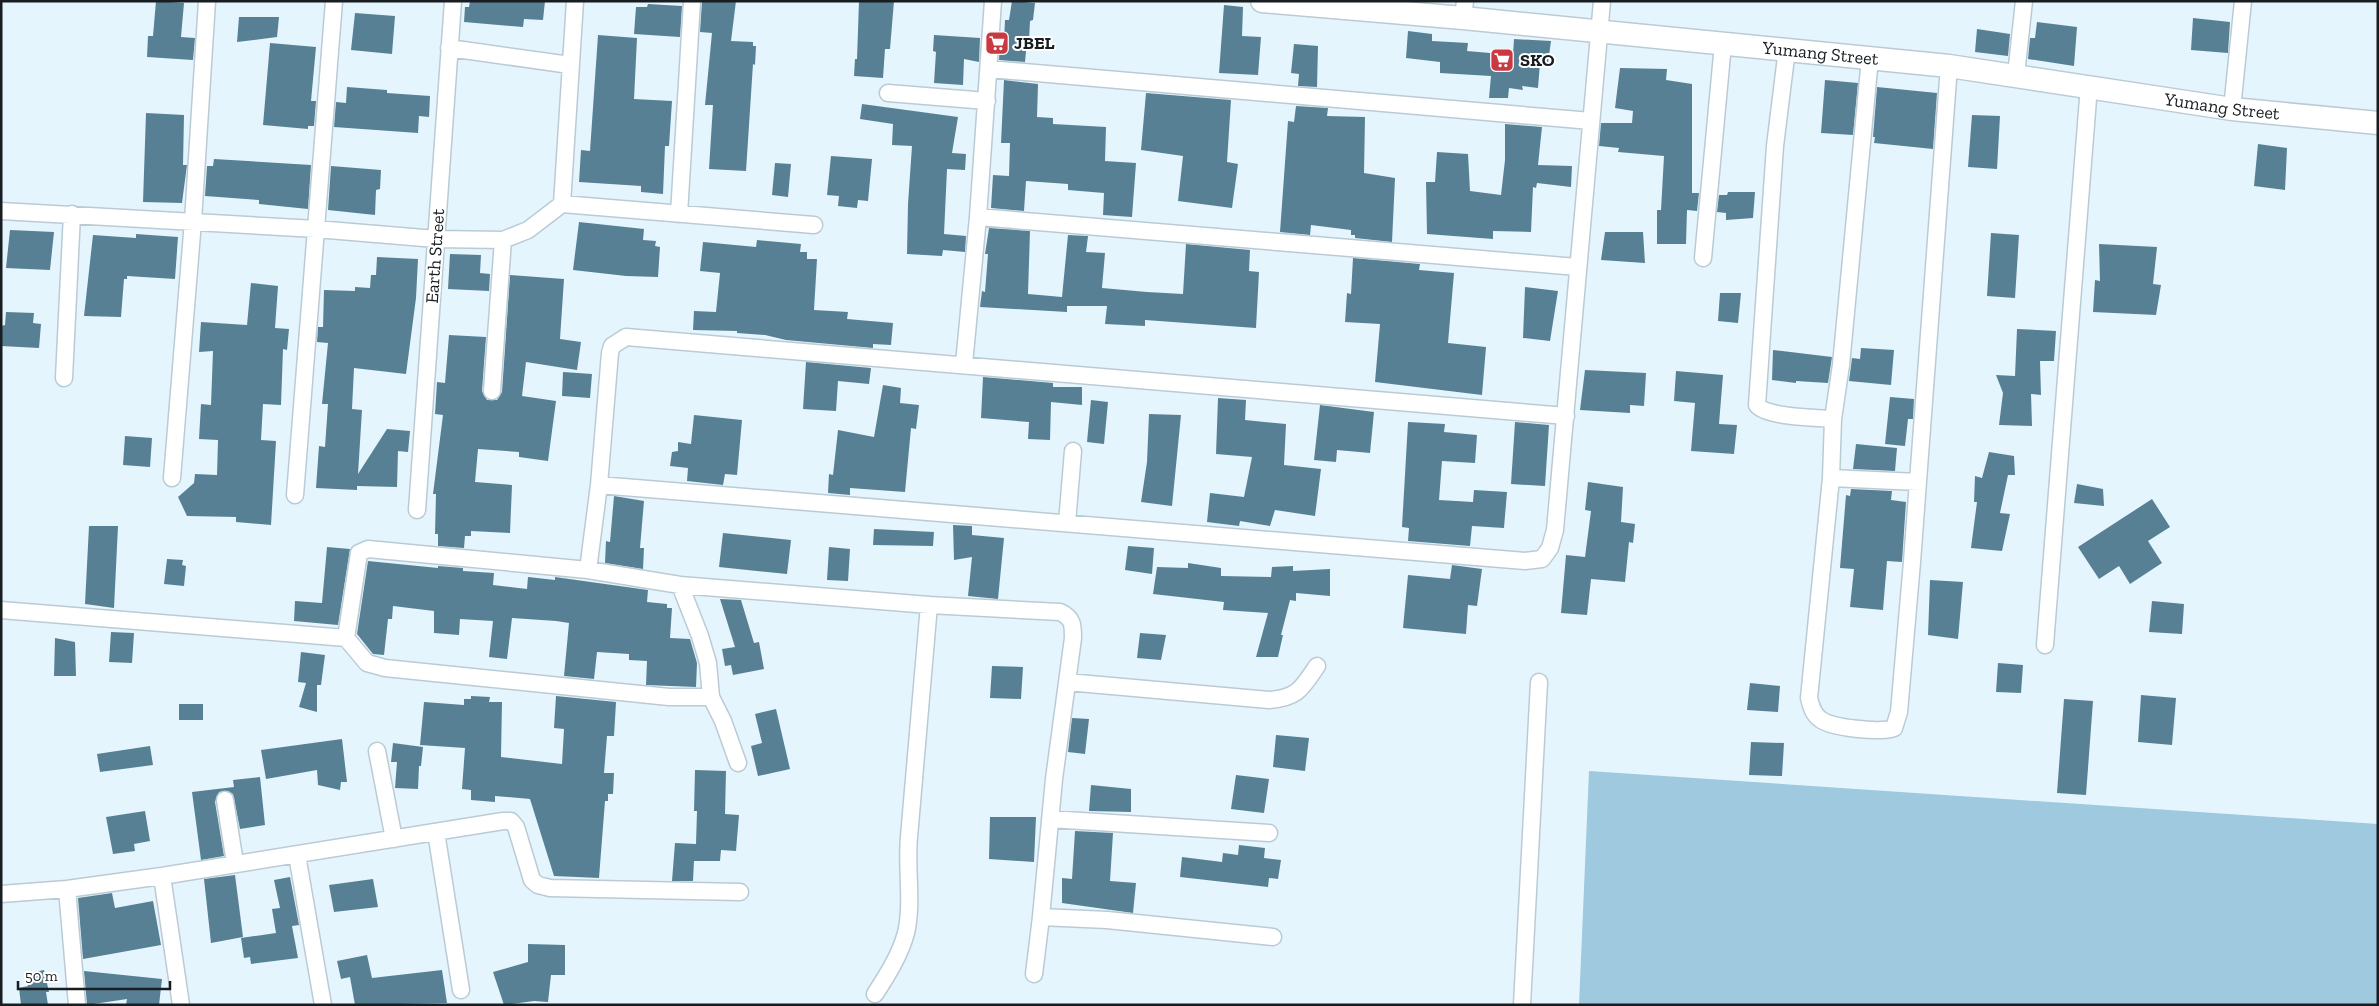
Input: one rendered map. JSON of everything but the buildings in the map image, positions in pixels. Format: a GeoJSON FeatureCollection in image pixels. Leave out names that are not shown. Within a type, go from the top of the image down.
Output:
{"type":"FeatureCollection","features":[{"type":"Feature","properties":{"kind":"main road","name":"Yumang Street"},"geometry":{"type":"LineString","coordinates":[[1262,1],[1464,10],[1600,32],[1949,66],[2232,108],[2378,124]]}},
{"type":"Feature","properties":{"kind":"street"},"geometry":{"type":"LineString","coordinates":[[172,478],[193,221],[208,1]]}},
{"type":"Feature","properties":{"kind":"street"},"geometry":{"type":"LineString","coordinates":[[295,495],[334,1]]}},
{"type":"Feature","properties":{"kind":"street","name":"Earth Street"},"geometry":{"type":"LineString","coordinates":[[417,510],[453,1]]}},
{"type":"Feature","properties":{"kind":"street"},"geometry":{"type":"LineString","coordinates":[[562,204],[575,1]]}},
{"type":"Feature","properties":{"kind":"street"},"geometry":{"type":"LineString","coordinates":[[679,214],[692,1]]}},
{"type":"Feature","properties":{"kind":"street"},"geometry":{"type":"LineString","coordinates":[[964,364],[990,70],[993,1]]}},
{"type":"Feature","properties":{"kind":"street"},"geometry":{"type":"LineString","coordinates":[[599,485],[1535,560],[1542,559],[1548,553],[1555,530],[1602,1]]}},
{"type":"Feature","properties":{"kind":"street"},"geometry":{"type":"LineString","coordinates":[[2016,75],[2024,1]]}},
{"type":"Feature","properties":{"kind":"street"},"geometry":{"type":"LineString","coordinates":[[2232,108],[2243,1]]}},
{"type":"Feature","properties":{"kind":"street"},"geometry":{"type":"LineString","coordinates":[[1703,258],[1723,44]]}},
{"type":"Feature","properties":{"kind":"street"},"geometry":{"type":"LineString","coordinates":[[449,48],[570,66]]}},
{"type":"Feature","properties":{"kind":"street"},"geometry":{"type":"LineString","coordinates":[[1786,49],[1775,146],[1757,405],[1759,408],[1774,413],[1833,419]]}},
{"type":"Feature","properties":{"kind":"street"},"geometry":{"type":"LineString","coordinates":[[1870,58],[1841,365],[1833,419],[1831,478],[1809,698],[1812,709],[1819,719],[1827,723],[1878,731],[1894,728],[1897,723],[1918,482],[1949,66]]}},
{"type":"Feature","properties":{"kind":"street"},"geometry":{"type":"LineString","coordinates":[[990,70],[1591,121]]}},
{"type":"Feature","properties":{"kind":"street"},"geometry":{"type":"LineString","coordinates":[[2045,646],[2089,86]]}},
{"type":"Feature","properties":{"kind":"street"},"geometry":{"type":"LineString","coordinates":[[888,93],[987,101]]}},
{"type":"Feature","properties":{"kind":"street"},"geometry":{"type":"LineString","coordinates":[[1,211],[193,221],[436,239],[503,240],[528,230],[562,204],[814,225]]}},
{"type":"Feature","properties":{"kind":"street"},"geometry":{"type":"LineString","coordinates":[[64,378],[72,214]]}},
{"type":"Feature","properties":{"kind":"street"},"geometry":{"type":"LineString","coordinates":[[978,217],[1577,267]]}},
{"type":"Feature","properties":{"kind":"street"},"geometry":{"type":"LineString","coordinates":[[492,391],[503,240]]}},
{"type":"Feature","properties":{"kind":"street"},"geometry":{"type":"LineString","coordinates":[[588,570],[599,485],[610,353],[612,346],[626,337],[1566,416]]}},
{"type":"Feature","properties":{"kind":"street"},"geometry":{"type":"LineString","coordinates":[[1067,522],[1073,451]]}},
{"type":"Feature","properties":{"kind":"street"},"geometry":{"type":"LineString","coordinates":[[1831,478],[1918,482]]}},
{"type":"Feature","properties":{"kind":"street"},"geometry":{"type":"LineString","coordinates":[[711,698],[669,697],[374,666],[362,659],[346,638],[357,559],[362,550],[368,549],[588,570],[680,585],[929,605],[1046,609],[1068,616],[1073,622],[1073,638],[1050,819],[1034,974]]}},
{"type":"Feature","properties":{"kind":"street"},"geometry":{"type":"LineString","coordinates":[[680,585],[700,636],[708,663],[711,698],[723,721],[738,763]]}},
{"type":"Feature","properties":{"kind":"street"},"geometry":{"type":"LineString","coordinates":[[875,994],[895,962],[906,930],[909,912],[909,840],[920,734],[929,605]]}},
{"type":"Feature","properties":{"kind":"street"},"geometry":{"type":"LineString","coordinates":[[1,610],[346,638]]}},
{"type":"Feature","properties":{"kind":"street"},"geometry":{"type":"LineString","coordinates":[[1067,682],[1276,700],[1298,693],[1317,666]]}},
{"type":"Feature","properties":{"kind":"street"},"geometry":{"type":"LineString","coordinates":[[1522,1005],[1539,682]]}},
{"type":"Feature","properties":{"kind":"street"},"geometry":{"type":"LineString","coordinates":[[377,751],[394,839]]}},
{"type":"Feature","properties":{"kind":"street"},"geometry":{"type":"LineString","coordinates":[[225,800],[235,863]]}},
{"type":"Feature","properties":{"kind":"street"},"geometry":{"type":"LineString","coordinates":[[1050,819],[1269,833]]}},
{"type":"Feature","properties":{"kind":"street"},"geometry":{"type":"LineString","coordinates":[[1,894],[67,889],[162,876],[503,821],[511,821],[516,827],[532,880],[538,885],[550,888],[740,892]]}},
{"type":"Feature","properties":{"kind":"street"},"geometry":{"type":"LineString","coordinates":[[436,832],[461,990]]}},
{"type":"Feature","properties":{"kind":"street"},"geometry":{"type":"LineString","coordinates":[[297,855],[323,1005]]}},
{"type":"Feature","properties":{"kind":"street"},"geometry":{"type":"LineString","coordinates":[[162,876],[181,1005]]}},
{"type":"Feature","properties":{"kind":"street"},"geometry":{"type":"LineString","coordinates":[[67,889],[77,1005]]}},
{"type":"Feature","properties":{"kind":"street"},"geometry":{"type":"LineString","coordinates":[[1041,917],[1107,920],[1273,937]]}},
{"type":"Feature","properties":{"kind":"shaded area"},"geometry":{"type":"Polygon","coordinates":[[[1589,771],[2378,824],[2378,1005],[1579,1005],[1589,771]]]}},
{"type":"Feature","properties":{"kind":"place","name":"JBEL"},"geometry":{"type":"Point","coordinates":[997,43]}},
{"type":"Feature","properties":{"kind":"place","name":"SKO"},"geometry":{"type":"Point","coordinates":[1502,60]}}]}
